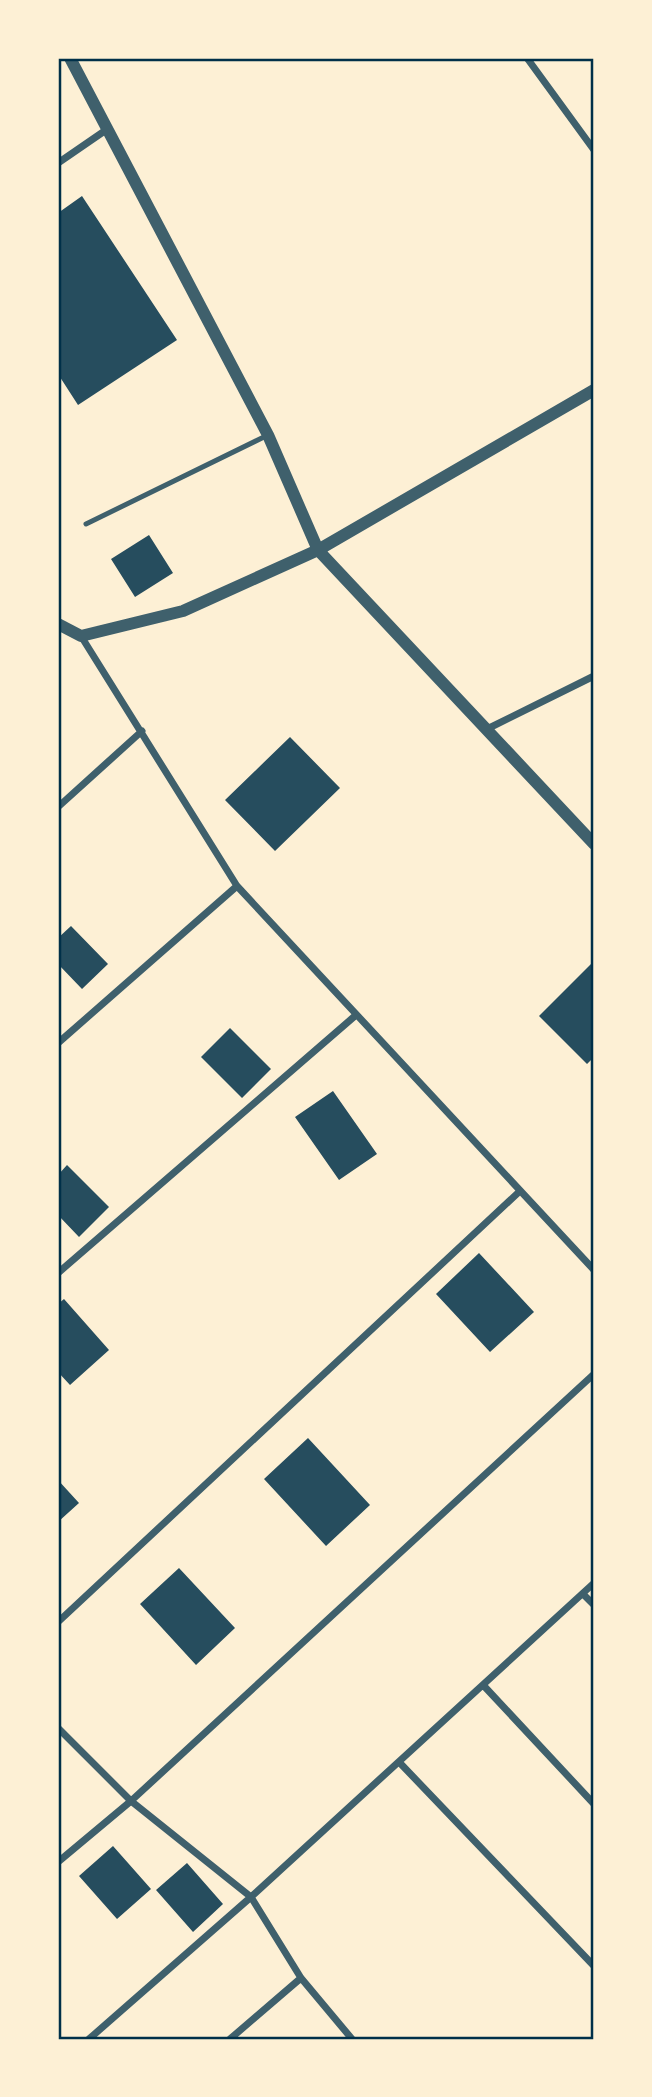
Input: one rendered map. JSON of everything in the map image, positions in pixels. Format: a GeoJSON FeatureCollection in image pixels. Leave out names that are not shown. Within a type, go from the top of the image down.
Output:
{"type":"FeatureCollection","features":[{"type":"Feature","properties":{"kind":"street"},"geometry":{"type":"LineString","coordinates":[[70,58],[268,435],[318,550],[484,731],[594,844]]}},
{"type":"Feature","properties":{"kind":"street"},"geometry":{"type":"LineString","coordinates":[[527,58],[594,150]]}},
{"type":"Feature","properties":{"kind":"street"},"geometry":{"type":"LineString","coordinates":[[58,163],[106,130]]}},
{"type":"Feature","properties":{"kind":"street"},"geometry":{"type":"LineString","coordinates":[[81,636],[183,611],[318,550],[594,390]]}},
{"type":"Feature","properties":{"kind":"street"},"geometry":{"type":"LineString","coordinates":[[58,624],[81,636],[237,886],[594,1270]]}},
{"type":"Feature","properties":{"kind":"street"},"geometry":{"type":"LineString","coordinates":[[484,731],[594,676]]}},
{"type":"Feature","properties":{"kind":"street"},"geometry":{"type":"LineString","coordinates":[[58,807],[142,731]]}},
{"type":"Feature","properties":{"kind":"street"},"geometry":{"type":"LineString","coordinates":[[58,1043],[237,886]]}},
{"type":"Feature","properties":{"kind":"street"},"geometry":{"type":"LineString","coordinates":[[58,1273],[356,1015]]}},
{"type":"Feature","properties":{"kind":"street"},"geometry":{"type":"LineString","coordinates":[[58,1622],[520,1191]]}},
{"type":"Feature","properties":{"kind":"street"},"geometry":{"type":"LineString","coordinates":[[58,1862],[131,1801],[594,1374]]}},
{"type":"Feature","properties":{"kind":"street"},"geometry":{"type":"LineString","coordinates":[[89,2039],[251,1897],[594,1583]]}},
{"type":"Feature","properties":{"kind":"street"},"geometry":{"type":"LineString","coordinates":[[583,1594],[594,1605]]}},
{"type":"Feature","properties":{"kind":"street"},"geometry":{"type":"LineString","coordinates":[[484,1686],[594,1804]]}},
{"type":"Feature","properties":{"kind":"street"},"geometry":{"type":"LineString","coordinates":[[58,1728],[131,1801],[251,1897],[301,1978],[352,2039]]}},
{"type":"Feature","properties":{"kind":"street"},"geometry":{"type":"LineString","coordinates":[[399,1762],[594,1966]]}},
{"type":"Feature","properties":{"kind":"street"},"geometry":{"type":"LineString","coordinates":[[230,2039],[301,1978]]}},
{"type":"Feature","properties":{"kind":"lane"},"geometry":{"type":"LineString","coordinates":[[86,524],[268,435]]}},
{"type":"Feature","properties":{"kind":"building"},"geometry":{"type":"Polygon","coordinates":[[[82,196],[177,340],[78,405],[58,374],[58,213],[82,196]]]}},
{"type":"Feature","properties":{"kind":"building"},"geometry":{"type":"Polygon","coordinates":[[[149,535],[173,573],[135,597],[111,559],[149,535]]]}},
{"type":"Feature","properties":{"kind":"building"},"geometry":{"type":"Polygon","coordinates":[[[290,737],[340,788],[275,851],[225,800],[290,737]]]}},
{"type":"Feature","properties":{"kind":"building"},"geometry":{"type":"Polygon","coordinates":[[[71,926],[108,964],[82,989],[58,964],[58,938],[71,926]]]}},
{"type":"Feature","properties":{"kind":"building"},"geometry":{"type":"Polygon","coordinates":[[[594,961],[594,1057],[587,1064],[539,1016],[594,961]]]}},
{"type":"Feature","properties":{"kind":"building"},"geometry":{"type":"Polygon","coordinates":[[[230,1028],[271,1069],[242,1098],[201,1057],[230,1028]]]}},
{"type":"Feature","properties":{"kind":"building"},"geometry":{"type":"Polygon","coordinates":[[[333,1091],[377,1154],[339,1180],[295,1117],[333,1091]]]}},
{"type":"Feature","properties":{"kind":"building"},"geometry":{"type":"Polygon","coordinates":[[[67,1165],[109,1207],[79,1237],[58,1215],[58,1175],[67,1165]]]}},
{"type":"Feature","properties":{"kind":"building"},"geometry":{"type":"Polygon","coordinates":[[[479,1253],[534,1312],[490,1352],[436,1294],[479,1253]]]}},
{"type":"Feature","properties":{"kind":"building"},"geometry":{"type":"Polygon","coordinates":[[[64,1299],[109,1350],[70,1385],[58,1372],[58,1304],[64,1299]]]}},
{"type":"Feature","properties":{"kind":"building"},"geometry":{"type":"Polygon","coordinates":[[[308,1438],[370,1505],[326,1546],[264,1479],[308,1438]]]}},
{"type":"Feature","properties":{"kind":"building"},"geometry":{"type":"Polygon","coordinates":[[[58,1480],[79,1503],[58,1522],[58,1480]]]}},
{"type":"Feature","properties":{"kind":"building"},"geometry":{"type":"Polygon","coordinates":[[[179,1568],[235,1628],[196,1665],[140,1604],[179,1568]]]}},
{"type":"Feature","properties":{"kind":"building"},"geometry":{"type":"Polygon","coordinates":[[[113,1846],[151,1889],[117,1919],[79,1876],[113,1846]]]}},
{"type":"Feature","properties":{"kind":"building"},"geometry":{"type":"Polygon","coordinates":[[[187,1863],[223,1904],[193,1932],[156,1890],[187,1863]]]}}]}
